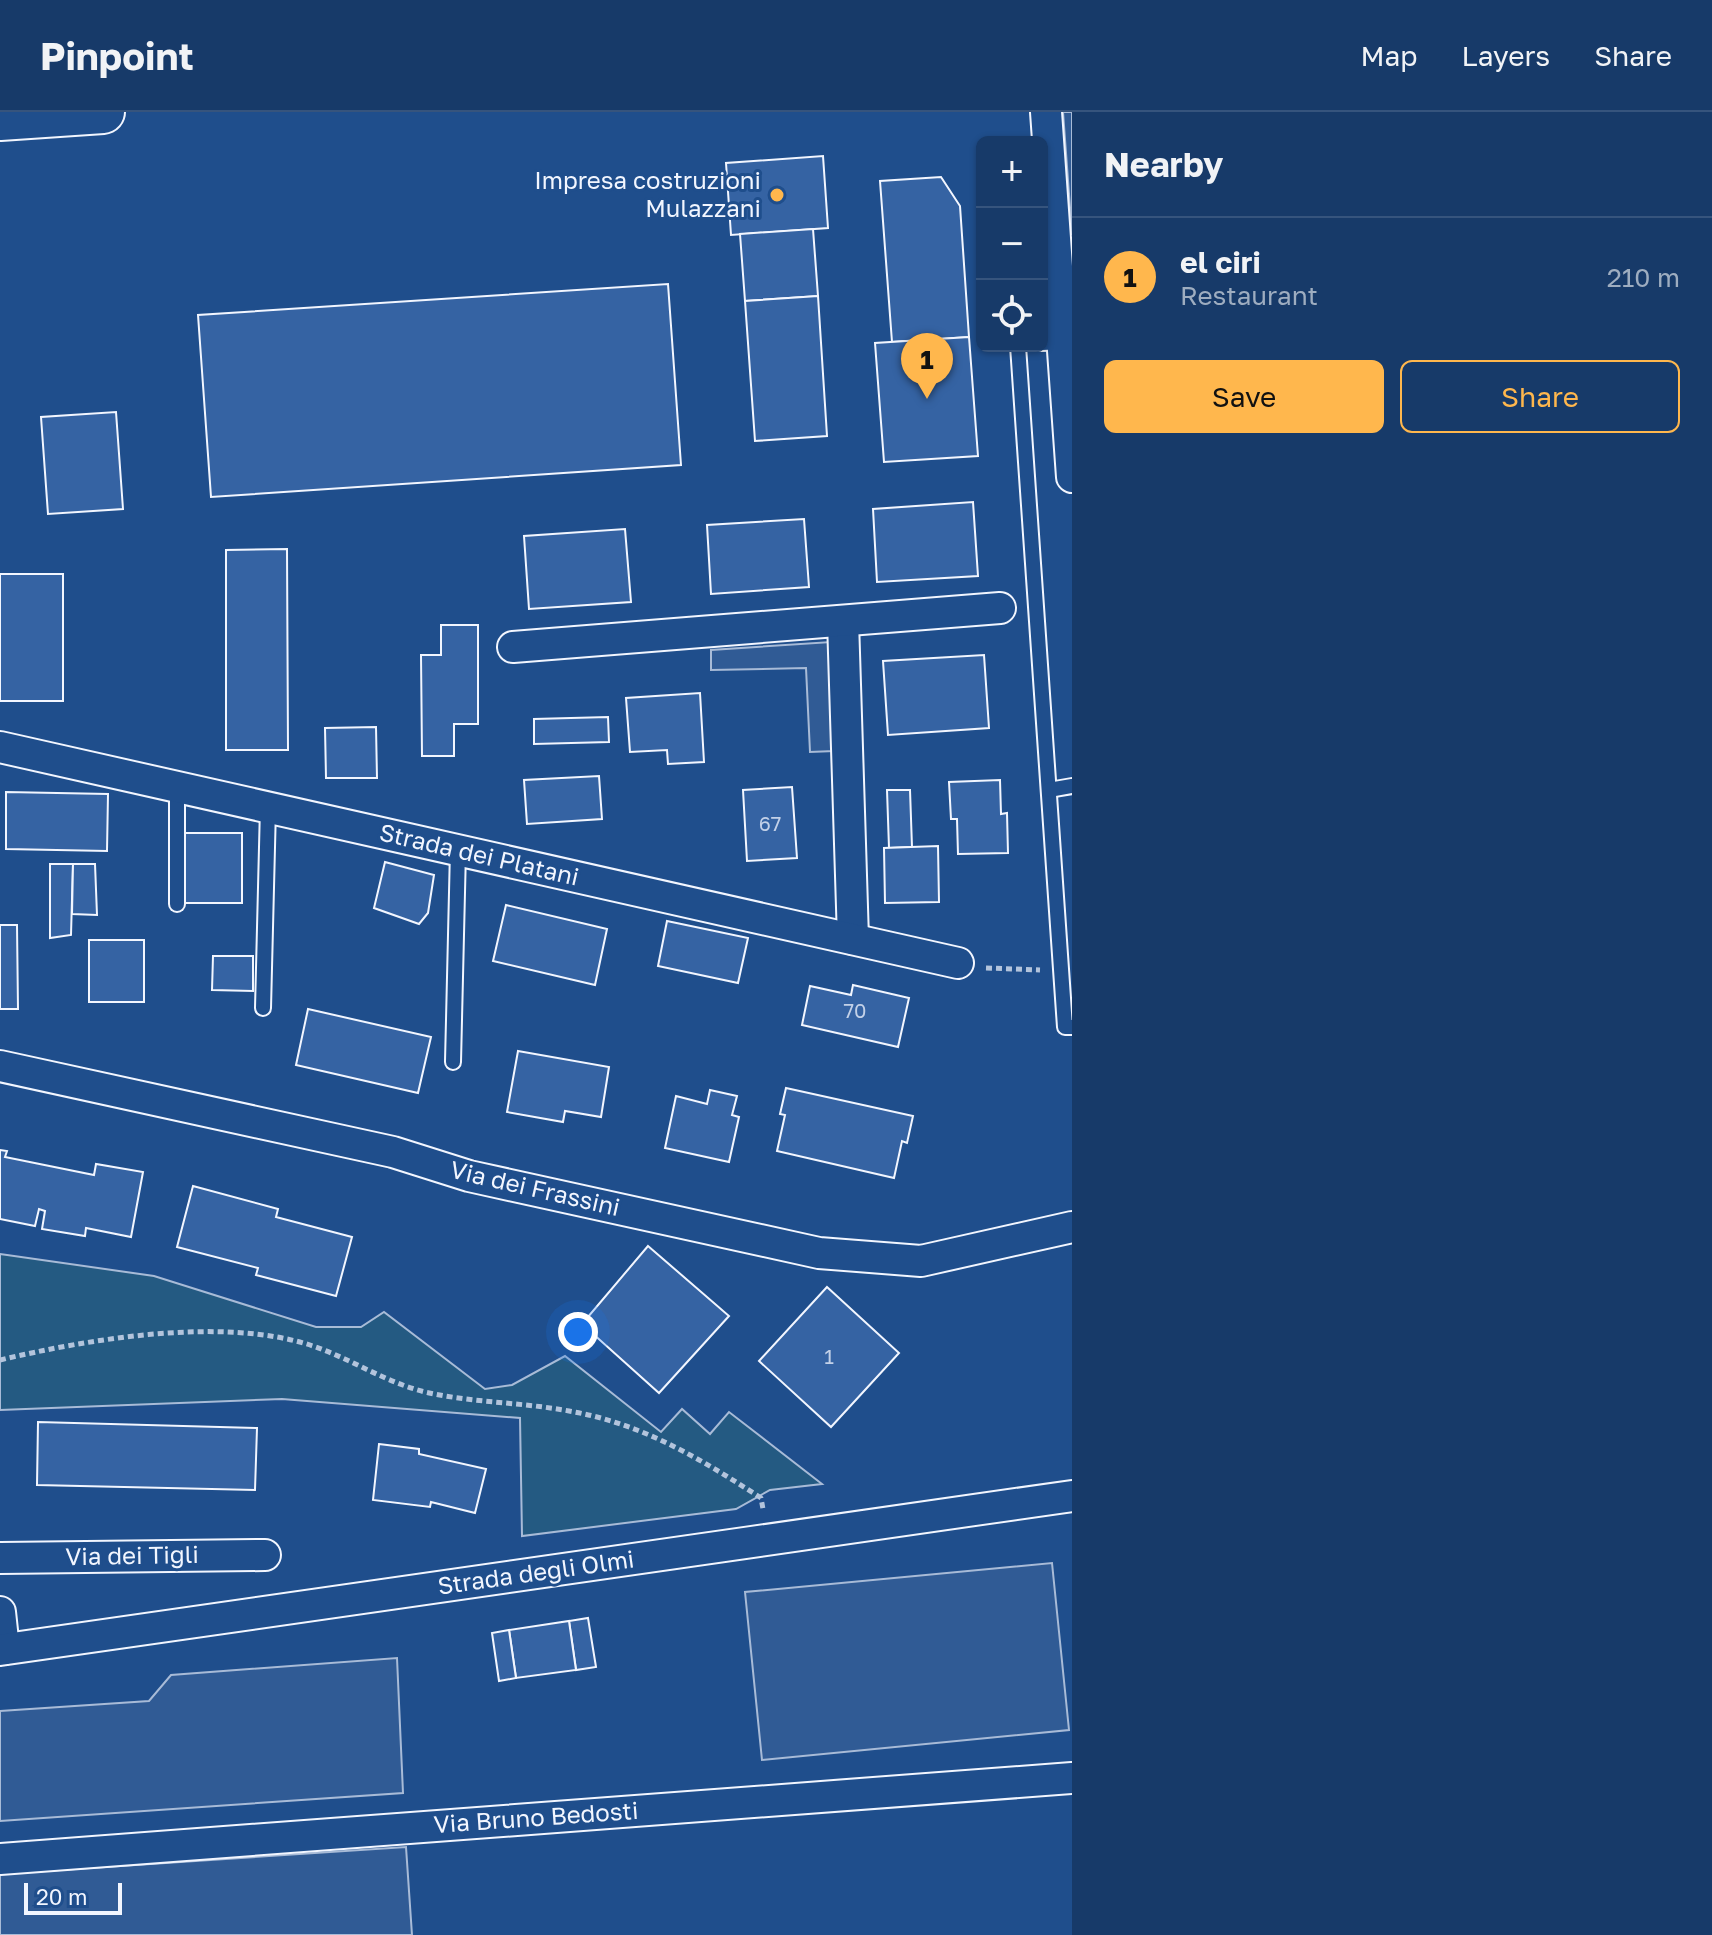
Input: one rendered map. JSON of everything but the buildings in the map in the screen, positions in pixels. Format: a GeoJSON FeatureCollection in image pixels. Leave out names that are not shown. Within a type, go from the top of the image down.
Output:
{"type":"FeatureCollection","features":[{"type":"Feature","properties":{"kind":"street"},"geometry":{"type":"LineString","coordinates":[[0,119],[103,112]]}},
{"type":"Feature","properties":{"kind":"street"},"geometry":{"type":"LineString","coordinates":[[1046,112],[1052,342],[1069,388],[1072,477]]}},
{"type":"Feature","properties":{"kind":"street"},"geometry":{"type":"LineString","coordinates":[[513,647],[1000,608]]}},
{"type":"Feature","properties":{"kind":"street"},"geometry":{"type":"LineString","coordinates":[[843,621],[853,939]]}},
{"type":"Feature","properties":{"kind":"street","name":"Strada dei Platani"},"geometry":{"type":"LineString","coordinates":[[0,747],[958,963]]}},
{"type":"Feature","properties":{"kind":"street","name":"Via dei Frassini"},"geometry":{"type":"LineString","coordinates":[[0,1066],[393,1152],[469,1176],[819,1253],[921,1261],[1072,1227]]}},
{"type":"Feature","properties":{"kind":"street","name":"Strada degli Olmi"},"geometry":{"type":"LineString","coordinates":[[2,1650],[1072,1496]]}},
{"type":"Feature","properties":{"kind":"street","name":"Via dei Tigli"},"geometry":{"type":"LineString","coordinates":[[0,1558],[265,1555]]}},
{"type":"Feature","properties":{"kind":"street"},"geometry":{"type":"LineString","coordinates":[[0,1612],[2,1650]]}},
{"type":"Feature","properties":{"kind":"street","name":"Via Bruno Bedosti"},"geometry":{"type":"LineString","coordinates":[[0,1859],[1072,1778]]}},
{"type":"Feature","properties":{"kind":"lane"},"geometry":{"type":"LineString","coordinates":[[1018,352],[1065,1027],[1072,1027]]}},
{"type":"Feature","properties":{"kind":"lane"},"geometry":{"type":"LineString","coordinates":[[1049,790],[1072,786]]}},
{"type":"Feature","properties":{"kind":"lane"},"geometry":{"type":"LineString","coordinates":[[177,787],[177,904]]}},
{"type":"Feature","properties":{"kind":"lane"},"geometry":{"type":"LineString","coordinates":[[263,1008],[268,807]]}},
{"type":"Feature","properties":{"kind":"lane"},"geometry":{"type":"LineString","coordinates":[[453,1062],[458,850]]}},
{"type":"Feature","properties":{"kind":"path"},"geometry":{"type":"LineString","coordinates":[[958,963],[1003,971],[1061,970]]}},
{"type":"Feature","properties":{"kind":"path"},"geometry":{"type":"LineString","coordinates":[[0,1360],[110,1338],[180,1334],[249,1334],[311,1345],[365,1371],[422,1391],[486,1404],[568,1410],[618,1423],[672,1443],[761,1498],[763,1513]]}},
{"type":"Feature","properties":{"kind":"shaded area"},"geometry":{"type":"Polygon","coordinates":[[[1063,112],[1072,112],[1072,235],[1063,112]]]}},
{"type":"Feature","properties":{"kind":"shaded area"},"geometry":{"type":"Polygon","coordinates":[[[831,642],[834,751],[810,752],[806,668],[711,670],[711,650],[831,642]]]}},
{"type":"Feature","properties":{"kind":"shaded area"},"geometry":{"type":"Polygon","coordinates":[[[0,1254],[154,1276],[316,1327],[361,1327],[384,1312],[485,1389],[512,1385],[565,1356],[661,1432],[682,1409],[710,1434],[729,1412],[822,1484],[770,1490],[736,1509],[522,1536],[520,1418],[282,1399],[0,1410],[0,1254]]]}},
{"type":"Feature","properties":{"kind":"shaded area"},"geometry":{"type":"Polygon","coordinates":[[[1052,1563],[1069,1730],[762,1760],[745,1592],[1052,1563]]]}},
{"type":"Feature","properties":{"kind":"shaded area"},"geometry":{"type":"Polygon","coordinates":[[[397,1658],[403,1793],[0,1821],[0,1711],[149,1701],[171,1675],[397,1658]]]}},
{"type":"Feature","properties":{"kind":"shaded area"},"geometry":{"type":"Polygon","coordinates":[[[406,1847],[412,1935],[0,1935],[0,1874],[406,1847]]]}},
{"type":"Feature","properties":{"kind":"place","name":"Impresa costruzioni Mulazzani"},"geometry":{"type":"Point","coordinates":[777,195]}},
{"type":"Feature","properties":{"kind":"place","name":"el ciri"},"geometry":{"type":"Point","coordinates":[927,399]}}]}
